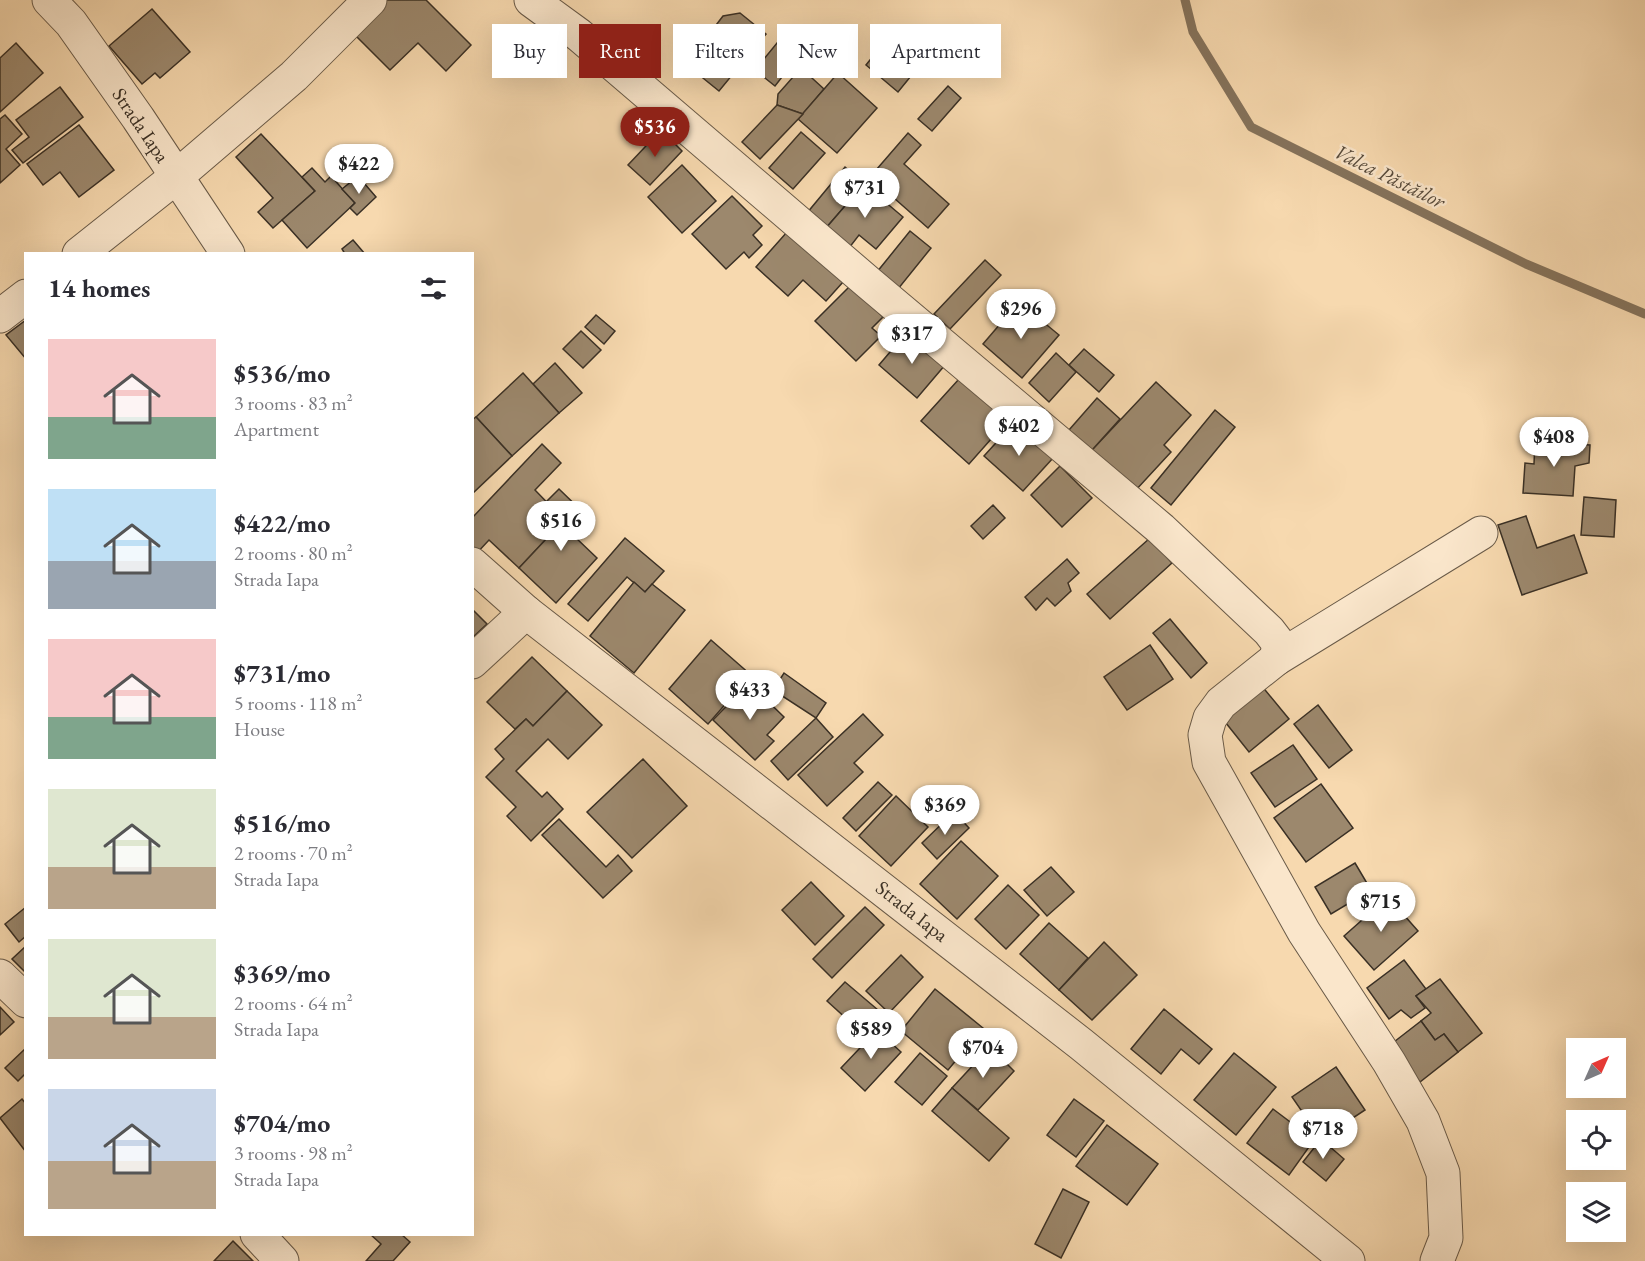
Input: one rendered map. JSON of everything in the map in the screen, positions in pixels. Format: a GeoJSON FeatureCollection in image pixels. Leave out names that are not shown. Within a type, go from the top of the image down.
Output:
{"type":"FeatureCollection","features":[{"type":"Feature","properties":{"kind":"street","name":"Strada Iapa"},"geometry":{"type":"LineString","coordinates":[[49,0],[70,23],[132,108],[227,252]]}},
{"type":"Feature","properties":{"kind":"street"},"geometry":{"type":"LineString","coordinates":[[82,252],[176,177],[294,76],[370,0]]}},
{"type":"Feature","properties":{"kind":"street"},"geometry":{"type":"LineString","coordinates":[[531,0],[579,35],[870,285],[1161,529],[1269,631],[1279,644],[1276,659]]}},
{"type":"Feature","properties":{"kind":"street"},"geometry":{"type":"LineString","coordinates":[[0,316],[24,298]]}},
{"type":"Feature","properties":{"kind":"street"},"geometry":{"type":"LineString","coordinates":[[1437,1261],[1446,1238],[1443,1173],[1423,1121],[1389,1062],[1304,932],[1209,762],[1205,735],[1210,717],[1221,703],[1276,659],[1481,533]]}},
{"type":"Feature","properties":{"kind":"street","name":"Strada Iapa"},"geometry":{"type":"LineString","coordinates":[[474,566],[526,612],[1081,1044],[1348,1261]]}},
{"type":"Feature","properties":{"kind":"street"},"geometry":{"type":"LineString","coordinates":[[474,660],[526,612]]}},
{"type":"Feature","properties":{"kind":"street"},"geometry":{"type":"LineString","coordinates":[[0,976],[24,998]]}},
{"type":"Feature","properties":{"kind":"street"},"geometry":{"type":"LineString","coordinates":[[259,1236],[282,1261]]}},
{"type":"Feature","properties":{"kind":"building"},"geometry":{"type":"Polygon","coordinates":[[[382,0],[426,0],[471,45],[446,71],[418,43],[390,70],[351,31],[382,0]]]}},
{"type":"Feature","properties":{"kind":"building"},"geometry":{"type":"Polygon","coordinates":[[[152,9],[190,52],[160,78],[155,73],[142,84],[109,46],[152,9]]]}},
{"type":"Feature","properties":{"kind":"building"},"geometry":{"type":"Polygon","coordinates":[[[740,13],[754,24],[717,24],[723,16],[740,13]]]}},
{"type":"Feature","properties":{"kind":"building"},"geometry":{"type":"Polygon","coordinates":[[[16,43],[43,73],[0,112],[0,58],[16,43]]]}},
{"type":"Feature","properties":{"kind":"building"},"geometry":{"type":"Polygon","coordinates":[[[777,43],[777,78],[781,78],[775,86],[765,78],[765,58],[777,43]]]}},
{"type":"Feature","properties":{"kind":"building"},"geometry":{"type":"Polygon","coordinates":[[[703,78],[730,78],[719,91],[703,78]]]}},
{"type":"Feature","properties":{"kind":"building"},"geometry":{"type":"Polygon","coordinates":[[[792,78],[812,78],[824,89],[803,114],[777,105],[778,94],[792,78]]]}},
{"type":"Feature","properties":{"kind":"building"},"geometry":{"type":"Polygon","coordinates":[[[834,78],[844,78],[877,108],[837,153],[798,119],[834,78]]]}},
{"type":"Feature","properties":{"kind":"building"},"geometry":{"type":"Polygon","coordinates":[[[881,78],[909,78],[898,92],[881,78]]]}},
{"type":"Feature","properties":{"kind":"building"},"geometry":{"type":"Polygon","coordinates":[[[948,86],[961,98],[932,131],[918,119],[948,86]]]}},
{"type":"Feature","properties":{"kind":"building"},"geometry":{"type":"Polygon","coordinates":[[[60,87],[83,117],[23,163],[12,150],[29,137],[16,120],[60,87]]]}},
{"type":"Feature","properties":{"kind":"building"},"geometry":{"type":"Polygon","coordinates":[[[777,105],[803,114],[760,159],[742,142],[777,105]]]}},
{"type":"Feature","properties":{"kind":"building"},"geometry":{"type":"Polygon","coordinates":[[[5,115],[22,134],[6,149],[20,165],[0,183],[0,119],[5,115]]]}},
{"type":"Feature","properties":{"kind":"building"},"geometry":{"type":"Polygon","coordinates":[[[79,125],[114,170],[79,197],[60,172],[43,185],[27,164],[79,125]]]}},
{"type":"Feature","properties":{"kind":"building"},"geometry":{"type":"Polygon","coordinates":[[[661,130],[682,151],[650,185],[628,165],[661,130]]]}},
{"type":"Feature","properties":{"kind":"building"},"geometry":{"type":"Polygon","coordinates":[[[801,132],[825,153],[793,189],[769,168],[801,132]]]}},
{"type":"Feature","properties":{"kind":"building"},"geometry":{"type":"Polygon","coordinates":[[[908,133],[921,145],[904,164],[949,204],[928,228],[886,191],[880,197],[864,184],[908,133]]]}},
{"type":"Feature","properties":{"kind":"building"},"geometry":{"type":"Polygon","coordinates":[[[261,134],[315,191],[273,228],[258,212],[273,198],[236,157],[261,134]]]}},
{"type":"Feature","properties":{"kind":"building"},"geometry":{"type":"Polygon","coordinates":[[[682,165],[716,201],[682,233],[648,197],[682,165]]]}},
{"type":"Feature","properties":{"kind":"building"},"geometry":{"type":"Polygon","coordinates":[[[845,167],[864,184],[826,228],[807,213],[845,167]]]}},
{"type":"Feature","properties":{"kind":"building"},"geometry":{"type":"Polygon","coordinates":[[[312,168],[325,182],[331,176],[355,203],[307,248],[282,220],[315,191],[302,177],[312,168]]]}},
{"type":"Feature","properties":{"kind":"building"},"geometry":{"type":"Polygon","coordinates":[[[358,176],[376,197],[357,215],[350,208],[355,203],[342,189],[358,176]]]}},
{"type":"Feature","properties":{"kind":"building"},"geometry":{"type":"Polygon","coordinates":[[[864,184],[903,217],[876,249],[859,235],[849,248],[826,228],[864,184]]]}},
{"type":"Feature","properties":{"kind":"building"},"geometry":{"type":"Polygon","coordinates":[[[732,196],[762,226],[753,235],[762,245],[749,258],[744,252],[726,269],[692,234],[732,196]]]}},
{"type":"Feature","properties":{"kind":"building"},"geometry":{"type":"Polygon","coordinates":[[[910,231],[931,248],[898,289],[877,272],[910,231]]]}},
{"type":"Feature","properties":{"kind":"building"},"geometry":{"type":"Polygon","coordinates":[[[787,232],[843,282],[826,301],[803,280],[788,296],[756,267],[787,232]]]}},
{"type":"Feature","properties":{"kind":"building"},"geometry":{"type":"Polygon","coordinates":[[[353,240],[363,252],[344,252],[342,249],[353,240]]]}},
{"type":"Feature","properties":{"kind":"building"},"geometry":{"type":"Polygon","coordinates":[[[985,260],[1001,275],[950,329],[934,314],[985,260]]]}},
{"type":"Feature","properties":{"kind":"building"},"geometry":{"type":"Polygon","coordinates":[[[851,285],[883,317],[872,328],[881,336],[856,361],[815,321],[851,285]]]}},
{"type":"Feature","properties":{"kind":"building"},"geometry":{"type":"Polygon","coordinates":[[[1019,302],[1059,335],[1022,378],[983,344],[1019,302]]]}},
{"type":"Feature","properties":{"kind":"building"},"geometry":{"type":"Polygon","coordinates":[[[596,315],[615,331],[604,344],[585,327],[596,315]]]}},
{"type":"Feature","properties":{"kind":"building"},"geometry":{"type":"Polygon","coordinates":[[[24,322],[24,357],[6,335],[24,322]]]}},
{"type":"Feature","properties":{"kind":"building"},"geometry":{"type":"Polygon","coordinates":[[[581,331],[601,350],[583,368],[563,349],[581,331]]]}},
{"type":"Feature","properties":{"kind":"building"},"geometry":{"type":"Polygon","coordinates":[[[907,332],[945,365],[917,398],[879,365],[907,332]]]}},
{"type":"Feature","properties":{"kind":"building"},"geometry":{"type":"Polygon","coordinates":[[[1084,349],[1114,375],[1099,392],[1069,365],[1084,349]]]}},
{"type":"Feature","properties":{"kind":"building"},"geometry":{"type":"Polygon","coordinates":[[[1056,353],[1076,372],[1049,402],[1029,383],[1056,353]]]}},
{"type":"Feature","properties":{"kind":"building"},"geometry":{"type":"Polygon","coordinates":[[[555,363],[582,393],[559,413],[533,384],[555,363]]]}},
{"type":"Feature","properties":{"kind":"building"},"geometry":{"type":"Polygon","coordinates":[[[523,373],[559,413],[512,456],[476,417],[523,373]]]}},
{"type":"Feature","properties":{"kind":"building"},"geometry":{"type":"Polygon","coordinates":[[[959,379],[1007,421],[969,464],[921,421],[959,379]]]}},
{"type":"Feature","properties":{"kind":"building"},"geometry":{"type":"Polygon","coordinates":[[[1156,382],[1191,415],[1164,445],[1171,452],[1135,491],[1092,450],[1156,382]]]}},
{"type":"Feature","properties":{"kind":"building"},"geometry":{"type":"Polygon","coordinates":[[[1097,398],[1120,419],[1092,450],[1069,430],[1097,398]]]}},
{"type":"Feature","properties":{"kind":"building"},"geometry":{"type":"Polygon","coordinates":[[[1215,410],[1235,427],[1171,505],[1151,488],[1215,410]]]}},
{"type":"Feature","properties":{"kind":"building"},"geometry":{"type":"Polygon","coordinates":[[[476,417],[512,456],[474,492],[474,418],[476,417]]]}},
{"type":"Feature","properties":{"kind":"building"},"geometry":{"type":"Polygon","coordinates":[[[1014,423],[1053,458],[1023,491],[984,456],[1014,423]]]}},
{"type":"Feature","properties":{"kind":"building"},"geometry":{"type":"Polygon","coordinates":[[[1535,442],[1590,445],[1589,463],[1575,466],[1573,496],[1523,493],[1525,463],[1534,464],[1535,442]]]}},
{"type":"Feature","properties":{"kind":"building"},"geometry":{"type":"Polygon","coordinates":[[[542,444],[561,463],[535,490],[564,520],[519,568],[489,540],[474,554],[474,516],[542,444]]]}},
{"type":"Feature","properties":{"kind":"building"},"geometry":{"type":"Polygon","coordinates":[[[1060,466],[1092,498],[1062,527],[1031,495],[1060,466]]]}},
{"type":"Feature","properties":{"kind":"building"},"geometry":{"type":"Polygon","coordinates":[[[559,489],[591,520],[575,537],[597,558],[556,603],[519,568],[564,520],[546,502],[559,489]]]}},
{"type":"Feature","properties":{"kind":"building"},"geometry":{"type":"Polygon","coordinates":[[[1584,497],[1616,500],[1614,537],[1581,535],[1584,497]]]}},
{"type":"Feature","properties":{"kind":"building"},"geometry":{"type":"Polygon","coordinates":[[[993,505],[1005,518],[983,539],[971,526],[993,505]]]}},
{"type":"Feature","properties":{"kind":"building"},"geometry":{"type":"Polygon","coordinates":[[[1526,516],[1537,548],[1574,535],[1587,573],[1522,595],[1498,525],[1526,516]]]}},
{"type":"Feature","properties":{"kind":"building"},"geometry":{"type":"Polygon","coordinates":[[[625,538],[664,571],[645,592],[627,577],[588,621],[568,604],[625,538]]]}},
{"type":"Feature","properties":{"kind":"building"},"geometry":{"type":"Polygon","coordinates":[[[1150,538],[1172,563],[1110,619],[1087,594],[1150,538]]]}},
{"type":"Feature","properties":{"kind":"building"},"geometry":{"type":"Polygon","coordinates":[[[1067,559],[1079,573],[1068,583],[1071,591],[1055,606],[1047,598],[1036,610],[1025,597],[1067,559]]]}},
{"type":"Feature","properties":{"kind":"building"},"geometry":{"type":"Polygon","coordinates":[[[634,582],[645,592],[652,584],[685,610],[634,673],[590,636],[634,582]]]}},
{"type":"Feature","properties":{"kind":"building"},"geometry":{"type":"Polygon","coordinates":[[[474,611],[487,624],[474,636],[474,611]]]}},
{"type":"Feature","properties":{"kind":"building"},"geometry":{"type":"Polygon","coordinates":[[[1170,619],[1207,663],[1191,678],[1153,633],[1170,619]]]}},
{"type":"Feature","properties":{"kind":"building"},"geometry":{"type":"Polygon","coordinates":[[[711,640],[751,675],[708,724],[669,689],[711,640]]]}},
{"type":"Feature","properties":{"kind":"building"},"geometry":{"type":"Polygon","coordinates":[[[1150,645],[1173,679],[1127,710],[1104,677],[1150,645]]]}},
{"type":"Feature","properties":{"kind":"building"},"geometry":{"type":"Polygon","coordinates":[[[532,657],[567,691],[533,726],[526,719],[515,729],[487,702],[532,657]]]}},
{"type":"Feature","properties":{"kind":"building"},"geometry":{"type":"Polygon","coordinates":[[[784,673],[826,703],[816,718],[773,690],[784,673]]]}},
{"type":"Feature","properties":{"kind":"building"},"geometry":{"type":"Polygon","coordinates":[[[749,683],[784,717],[767,735],[774,741],[755,760],[713,720],[749,683]]]}},
{"type":"Feature","properties":{"kind":"building"},"geometry":{"type":"Polygon","coordinates":[[[1261,685],[1289,719],[1249,752],[1222,718],[1261,685]]]}},
{"type":"Feature","properties":{"kind":"building"},"geometry":{"type":"Polygon","coordinates":[[[567,691],[602,725],[568,759],[548,739],[516,771],[542,797],[547,792],[563,809],[531,841],[507,816],[516,807],[486,777],[504,759],[495,749],[526,719],[533,726],[567,691]]]}},
{"type":"Feature","properties":{"kind":"building"},"geometry":{"type":"Polygon","coordinates":[[[1318,705],[1352,750],[1329,768],[1294,724],[1318,705]]]}},
{"type":"Feature","properties":{"kind":"building"},"geometry":{"type":"Polygon","coordinates":[[[863,714],[883,735],[854,763],[863,772],[827,806],[798,775],[863,714]]]}},
{"type":"Feature","properties":{"kind":"building"},"geometry":{"type":"Polygon","coordinates":[[[816,718],[833,737],[788,780],[771,761],[816,718]]]}},
{"type":"Feature","properties":{"kind":"building"},"geometry":{"type":"Polygon","coordinates":[[[1293,745],[1317,779],[1275,807],[1251,773],[1293,745]]]}},
{"type":"Feature","properties":{"kind":"building"},"geometry":{"type":"Polygon","coordinates":[[[643,759],[687,806],[632,858],[587,812],[643,759]]]}},
{"type":"Feature","properties":{"kind":"building"},"geometry":{"type":"Polygon","coordinates":[[[878,782],[892,795],[856,831],[843,818],[878,782]]]}},
{"type":"Feature","properties":{"kind":"building"},"geometry":{"type":"Polygon","coordinates":[[[1321,784],[1353,828],[1306,862],[1274,818],[1321,784]]]}},
{"type":"Feature","properties":{"kind":"building"},"geometry":{"type":"Polygon","coordinates":[[[896,796],[928,827],[891,866],[859,836],[896,796]]]}},
{"type":"Feature","properties":{"kind":"building"},"geometry":{"type":"Polygon","coordinates":[[[954,812],[969,828],[937,859],[922,843],[954,812]]]}},
{"type":"Feature","properties":{"kind":"building"},"geometry":{"type":"Polygon","coordinates":[[[559,819],[606,867],[618,855],[632,871],[603,898],[542,835],[559,819]]]}},
{"type":"Feature","properties":{"kind":"building"},"geometry":{"type":"Polygon","coordinates":[[[961,841],[998,876],[957,919],[920,884],[961,841]]]}},
{"type":"Feature","properties":{"kind":"building"},"geometry":{"type":"Polygon","coordinates":[[[1355,863],[1371,890],[1331,914],[1315,887],[1355,863]]]}},
{"type":"Feature","properties":{"kind":"building"},"geometry":{"type":"Polygon","coordinates":[[[1051,867],[1074,892],[1047,916],[1024,890],[1051,867]]]}},
{"type":"Feature","properties":{"kind":"building"},"geometry":{"type":"Polygon","coordinates":[[[811,882],[844,916],[815,945],[782,910],[811,882]]]}},
{"type":"Feature","properties":{"kind":"building"},"geometry":{"type":"Polygon","coordinates":[[[1008,885],[1039,915],[1006,949],[975,919],[1008,885]]]}},
{"type":"Feature","properties":{"kind":"building"},"geometry":{"type":"Polygon","coordinates":[[[1388,897],[1418,931],[1374,970],[1344,936],[1388,897]]]}},
{"type":"Feature","properties":{"kind":"building"},"geometry":{"type":"Polygon","coordinates":[[[865,907],[884,925],[832,978],[813,959],[865,907]]]}},
{"type":"Feature","properties":{"kind":"building"},"geometry":{"type":"Polygon","coordinates":[[[24,909],[24,938],[19,942],[5,924],[24,909]]]}},
{"type":"Feature","properties":{"kind":"building"},"geometry":{"type":"Polygon","coordinates":[[[1049,923],[1088,958],[1059,990],[1020,954],[1049,923]]]}},
{"type":"Feature","properties":{"kind":"building"},"geometry":{"type":"Polygon","coordinates":[[[1104,942],[1137,975],[1092,1020],[1059,990],[1104,942]]]}},
{"type":"Feature","properties":{"kind":"building"},"geometry":{"type":"Polygon","coordinates":[[[24,948],[24,971],[12,959],[24,948]]]}},
{"type":"Feature","properties":{"kind":"building"},"geometry":{"type":"Polygon","coordinates":[[[901,955],[923,977],[889,1013],[866,991],[901,955]]]}},
{"type":"Feature","properties":{"kind":"building"},"geometry":{"type":"Polygon","coordinates":[[[1404,960],[1426,989],[1416,996],[1425,1008],[1411,1018],[1401,1010],[1389,1019],[1367,988],[1404,960]]]}},
{"type":"Feature","properties":{"kind":"building"},"geometry":{"type":"Polygon","coordinates":[[[1440,979],[1482,1033],[1458,1052],[1444,1034],[1435,1040],[1421,1021],[1431,1013],[1416,996],[1440,979]]]}},
{"type":"Feature","properties":{"kind":"building"},"geometry":{"type":"Polygon","coordinates":[[[845,982],[878,1010],[860,1031],[827,1001],[845,982]]]}},
{"type":"Feature","properties":{"kind":"building"},"geometry":{"type":"Polygon","coordinates":[[[935,989],[983,1028],[948,1070],[901,1031],[935,989]]]}},
{"type":"Feature","properties":{"kind":"building"},"geometry":{"type":"Polygon","coordinates":[[[0,1007],[14,1022],[0,1035],[0,1007]]]}},
{"type":"Feature","properties":{"kind":"building"},"geometry":{"type":"Polygon","coordinates":[[[1164,1009],[1212,1049],[1199,1064],[1181,1049],[1161,1074],[1131,1049],[1164,1009]]]}},
{"type":"Feature","properties":{"kind":"building"},"geometry":{"type":"Polygon","coordinates":[[[1421,1021],[1435,1040],[1444,1034],[1458,1052],[1420,1082],[1390,1045],[1421,1021]]]}},
{"type":"Feature","properties":{"kind":"building"},"geometry":{"type":"Polygon","coordinates":[[[877,1030],[901,1052],[865,1091],[841,1068],[877,1030]]]}},
{"type":"Feature","properties":{"kind":"building"},"geometry":{"type":"Polygon","coordinates":[[[990,1047],[1014,1071],[978,1110],[952,1088],[990,1047]]]}},
{"type":"Feature","properties":{"kind":"building"},"geometry":{"type":"Polygon","coordinates":[[[24,1050],[24,1075],[18,1081],[5,1068],[24,1050]]]}},
{"type":"Feature","properties":{"kind":"building"},"geometry":{"type":"Polygon","coordinates":[[[920,1053],[947,1076],[922,1105],[895,1082],[920,1053]]]}},
{"type":"Feature","properties":{"kind":"building"},"geometry":{"type":"Polygon","coordinates":[[[1234,1053],[1276,1087],[1236,1135],[1194,1100],[1234,1053]]]}},
{"type":"Feature","properties":{"kind":"building"},"geometry":{"type":"Polygon","coordinates":[[[1336,1067],[1365,1110],[1321,1139],[1292,1097],[1336,1067]]]}},
{"type":"Feature","properties":{"kind":"building"},"geometry":{"type":"Polygon","coordinates":[[[952,1088],[1009,1138],[989,1161],[932,1111],[952,1088]]]}},
{"type":"Feature","properties":{"kind":"building"},"geometry":{"type":"Polygon","coordinates":[[[22,1099],[24,1102],[24,1149],[0,1118],[22,1099]]]}},
{"type":"Feature","properties":{"kind":"building"},"geometry":{"type":"Polygon","coordinates":[[[1074,1099],[1104,1121],[1076,1157],[1047,1135],[1074,1099]]]}},
{"type":"Feature","properties":{"kind":"building"},"geometry":{"type":"Polygon","coordinates":[[[1273,1109],[1314,1140],[1289,1175],[1247,1143],[1273,1109]]]}},
{"type":"Feature","properties":{"kind":"building"},"geometry":{"type":"Polygon","coordinates":[[[1107,1125],[1158,1164],[1127,1205],[1076,1166],[1107,1125]]]}},
{"type":"Feature","properties":{"kind":"building"},"geometry":{"type":"Polygon","coordinates":[[[1321,1139],[1344,1159],[1326,1181],[1303,1162],[1321,1139]]]}},
{"type":"Feature","properties":{"kind":"building"},"geometry":{"type":"Polygon","coordinates":[[[1063,1189],[1089,1202],[1061,1258],[1035,1244],[1063,1189]]]}},
{"type":"Feature","properties":{"kind":"building"},"geometry":{"type":"Polygon","coordinates":[[[372,1236],[403,1236],[410,1242],[393,1261],[366,1261],[381,1244],[372,1236]]]}},
{"type":"Feature","properties":{"kind":"building"},"geometry":{"type":"Polygon","coordinates":[[[233,1241],[253,1261],[214,1261],[233,1241]]]}},
{"type":"Feature","properties":{"kind":"waterway","name":"Valea Păstăilor"},"geometry":{"type":"LineString","coordinates":[[1185,0],[1193,32],[1251,127],[1526,264],[1645,314]]}}]}
